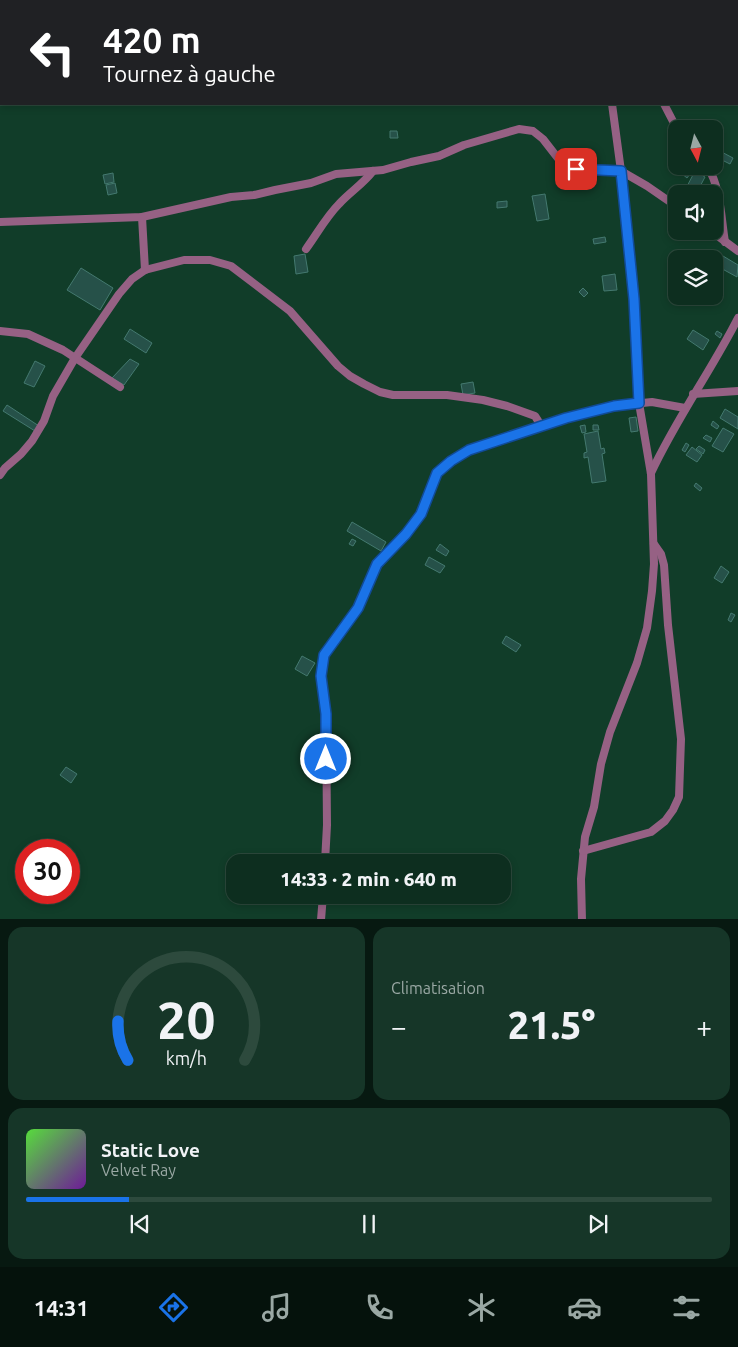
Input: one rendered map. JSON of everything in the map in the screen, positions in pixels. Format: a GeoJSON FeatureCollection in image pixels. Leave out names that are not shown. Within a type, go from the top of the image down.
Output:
{"type":"FeatureCollection","features":[{"type":"Feature","properties":{"kind":"street"},"geometry":{"type":"LineString","coordinates":[[582,919],[581,879],[585,837],[594,807],[601,764],[610,732],[637,663],[646,628],[654,564],[651,474],[639,403],[634,299],[612,105]]}},
{"type":"Feature","properties":{"kind":"street"},"geometry":{"type":"LineString","coordinates":[[665,105],[672,120]]}},
{"type":"Feature","properties":{"kind":"street"},"geometry":{"type":"LineString","coordinates":[[0,222],[142,217],[231,197],[254,195],[311,184],[336,174],[373,171],[439,156],[464,145],[519,129],[533,131],[543,139],[564,166],[587,170],[621,171],[668,200]]}},
{"type":"Feature","properties":{"kind":"street"},"geometry":{"type":"LineString","coordinates":[[306,249],[337,206],[362,184],[373,171]]}},
{"type":"Feature","properties":{"kind":"street"},"geometry":{"type":"LineString","coordinates":[[712,175],[716,189],[724,242]]}},
{"type":"Feature","properties":{"kind":"street"},"geometry":{"type":"LineString","coordinates":[[142,217],[145,270]]}},
{"type":"Feature","properties":{"kind":"street"},"geometry":{"type":"LineString","coordinates":[[722,240],[738,251]]}},
{"type":"Feature","properties":{"kind":"street"},"geometry":{"type":"LineString","coordinates":[[0,475],[32,441],[44,420],[53,396],[74,358],[110,304],[132,279],[145,270],[184,260],[210,260],[231,266],[290,311],[338,366],[350,376],[380,392],[393,395],[447,395],[483,400],[535,416],[542,427]]}},
{"type":"Feature","properties":{"kind":"street"},"geometry":{"type":"LineString","coordinates":[[651,474],[666,440],[724,346],[738,318]]}},
{"type":"Feature","properties":{"kind":"street"},"geometry":{"type":"LineString","coordinates":[[1,332],[28,334],[63,350],[120,387]]}},
{"type":"Feature","properties":{"kind":"street"},"geometry":{"type":"LineString","coordinates":[[694,394],[738,391]]}},
{"type":"Feature","properties":{"kind":"street"},"geometry":{"type":"LineString","coordinates":[[325,854],[326,714],[321,676],[324,655],[358,608],[377,564],[406,534],[421,514],[437,473],[451,461],[469,450],[614,406],[652,402],[685,408]]}},
{"type":"Feature","properties":{"kind":"street"},"geometry":{"type":"LineString","coordinates":[[583,850],[651,832],[665,821],[679,797],[681,739],[668,625],[664,565],[661,554],[654,543]]}},
{"type":"Feature","properties":{"kind":"street"},"geometry":{"type":"LineString","coordinates":[[321,919],[322,904]]}},
{"type":"Feature","properties":{"kind":"building"},"geometry":{"type":"Polygon","coordinates":[[[390,131],[397,131],[398,138],[390,138],[390,131]]]}},
{"type":"Feature","properties":{"kind":"building"},"geometry":{"type":"Polygon","coordinates":[[[723,153],[733,158],[730,164],[723,160],[723,153]]]}},
{"type":"Feature","properties":{"kind":"building"},"geometry":{"type":"Polygon","coordinates":[[[113,173],[114,182],[105,184],[103,175],[113,173]]]}},
{"type":"Feature","properties":{"kind":"building"},"geometry":{"type":"Polygon","coordinates":[[[693,175],[705,177],[701,185],[688,185],[693,175]]]}},
{"type":"Feature","properties":{"kind":"building"},"geometry":{"type":"Polygon","coordinates":[[[115,183],[117,193],[108,195],[106,185],[115,183]]]}},
{"type":"Feature","properties":{"kind":"building"},"geometry":{"type":"Polygon","coordinates":[[[545,194],[549,219],[537,221],[532,196],[545,194]]]}},
{"type":"Feature","properties":{"kind":"building"},"geometry":{"type":"Polygon","coordinates":[[[507,201],[507,207],[497,208],[497,202],[507,201]]]}},
{"type":"Feature","properties":{"kind":"building"},"geometry":{"type":"Polygon","coordinates":[[[605,237],[606,242],[594,244],[593,239],[605,237]]]}},
{"type":"Feature","properties":{"kind":"building"},"geometry":{"type":"Polygon","coordinates":[[[305,254],[308,272],[296,274],[294,256],[305,254]]]}},
{"type":"Feature","properties":{"kind":"building"},"geometry":{"type":"Polygon","coordinates":[[[723,256],[738,265],[737,277],[723,269],[723,256]]]}},
{"type":"Feature","properties":{"kind":"building"},"geometry":{"type":"Polygon","coordinates":[[[81,268],[113,288],[100,310],[67,290],[81,268]]]}},
{"type":"Feature","properties":{"kind":"building"},"geometry":{"type":"Polygon","coordinates":[[[615,274],[617,290],[604,291],[602,276],[615,274]]]}},
{"type":"Feature","properties":{"kind":"building"},"geometry":{"type":"Polygon","coordinates":[[[583,288],[588,293],[584,297],[579,292],[583,288]]]}},
{"type":"Feature","properties":{"kind":"building"},"geometry":{"type":"Polygon","coordinates":[[[130,329],[152,343],[146,353],[124,339],[130,329]]]}},
{"type":"Feature","properties":{"kind":"building"},"geometry":{"type":"Polygon","coordinates":[[[693,330],[709,340],[703,350],[687,339],[693,330]]]}},
{"type":"Feature","properties":{"kind":"building"},"geometry":{"type":"Polygon","coordinates":[[[717,331],[722,334],[720,338],[715,334],[717,331]]]}},
{"type":"Feature","properties":{"kind":"building"},"geometry":{"type":"Polygon","coordinates":[[[130,359],[139,364],[124,385],[112,378],[130,359]]]}},
{"type":"Feature","properties":{"kind":"building"},"geometry":{"type":"Polygon","coordinates":[[[35,361],[45,366],[34,387],[24,383],[35,361]]]}},
{"type":"Feature","properties":{"kind":"building"},"geometry":{"type":"Polygon","coordinates":[[[473,382],[475,393],[463,395],[461,384],[473,382]]]}},
{"type":"Feature","properties":{"kind":"building"},"geometry":{"type":"Polygon","coordinates":[[[7,405],[39,426],[35,431],[3,411],[7,405]]]}},
{"type":"Feature","properties":{"kind":"building"},"geometry":{"type":"Polygon","coordinates":[[[725,409],[738,417],[738,429],[720,418],[725,409]]]}},
{"type":"Feature","properties":{"kind":"building"},"geometry":{"type":"Polygon","coordinates":[[[636,417],[638,431],[631,432],[629,418],[636,417]]]}},
{"type":"Feature","properties":{"kind":"building"},"geometry":{"type":"Polygon","coordinates":[[[713,421],[719,426],[717,429],[711,425],[713,421]]]}},
{"type":"Feature","properties":{"kind":"building"},"geometry":{"type":"Polygon","coordinates":[[[585,425],[586,432],[582,433],[580,426],[585,425]]]}},
{"type":"Feature","properties":{"kind":"building"},"geometry":{"type":"Polygon","coordinates":[[[593,425],[598,425],[599,430],[593,430],[593,425]]]}},
{"type":"Feature","properties":{"kind":"building"},"geometry":{"type":"Polygon","coordinates":[[[723,428],[734,434],[723,452],[712,446],[723,428]]]}},
{"type":"Feature","properties":{"kind":"building"},"geometry":{"type":"Polygon","coordinates":[[[598,431],[601,449],[604,448],[605,453],[602,454],[606,481],[592,483],[588,457],[584,458],[584,453],[587,452],[584,434],[598,431]]]}},
{"type":"Feature","properties":{"kind":"building"},"geometry":{"type":"Polygon","coordinates":[[[706,435],[712,438],[710,442],[703,438],[706,435]]]}},
{"type":"Feature","properties":{"kind":"building"},"geometry":{"type":"Polygon","coordinates":[[[686,443],[689,445],[685,452],[682,450],[686,443]]]}},
{"type":"Feature","properties":{"kind":"building"},"geometry":{"type":"Polygon","coordinates":[[[699,446],[705,450],[703,454],[696,449],[699,446]]]}},
{"type":"Feature","properties":{"kind":"building"},"geometry":{"type":"Polygon","coordinates":[[[692,447],[702,455],[697,462],[686,455],[692,447]]]}},
{"type":"Feature","properties":{"kind":"building"},"geometry":{"type":"Polygon","coordinates":[[[696,483],[702,488],[700,491],[694,486],[696,483]]]}},
{"type":"Feature","properties":{"kind":"building"},"geometry":{"type":"Polygon","coordinates":[[[352,522],[386,542],[381,551],[347,531],[352,522]]]}},
{"type":"Feature","properties":{"kind":"building"},"geometry":{"type":"Polygon","coordinates":[[[352,539],[356,541],[353,546],[349,544],[352,539]]]}},
{"type":"Feature","properties":{"kind":"building"},"geometry":{"type":"Polygon","coordinates":[[[440,544],[449,551],[446,556],[436,550],[440,544]]]}},
{"type":"Feature","properties":{"kind":"building"},"geometry":{"type":"Polygon","coordinates":[[[429,557],[445,566],[440,573],[425,565],[429,557]]]}},
{"type":"Feature","properties":{"kind":"building"},"geometry":{"type":"Polygon","coordinates":[[[721,566],[729,572],[722,583],[714,578],[721,566]]]}},
{"type":"Feature","properties":{"kind":"building"},"geometry":{"type":"Polygon","coordinates":[[[731,613],[735,615],[731,622],[728,620],[731,613]]]}},
{"type":"Feature","properties":{"kind":"building"},"geometry":{"type":"Polygon","coordinates":[[[506,636],[521,645],[516,652],[502,643],[506,636]]]}},
{"type":"Feature","properties":{"kind":"building"},"geometry":{"type":"Polygon","coordinates":[[[302,656],[315,663],[307,676],[295,669],[302,656]]]}},
{"type":"Feature","properties":{"kind":"building"},"geometry":{"type":"Polygon","coordinates":[[[66,767],[77,774],[71,783],[60,775],[66,767]]]}},
{"type":"Feature","properties":{"kind":"route"},"geometry":{"type":"LineString","coordinates":[[326,759],[326,714],[321,676],[324,655],[358,608],[377,564],[392,550],[421,514],[437,473],[451,461],[469,450],[566,418],[614,406],[639,403],[634,299],[621,171],[576,169]]}}]}
